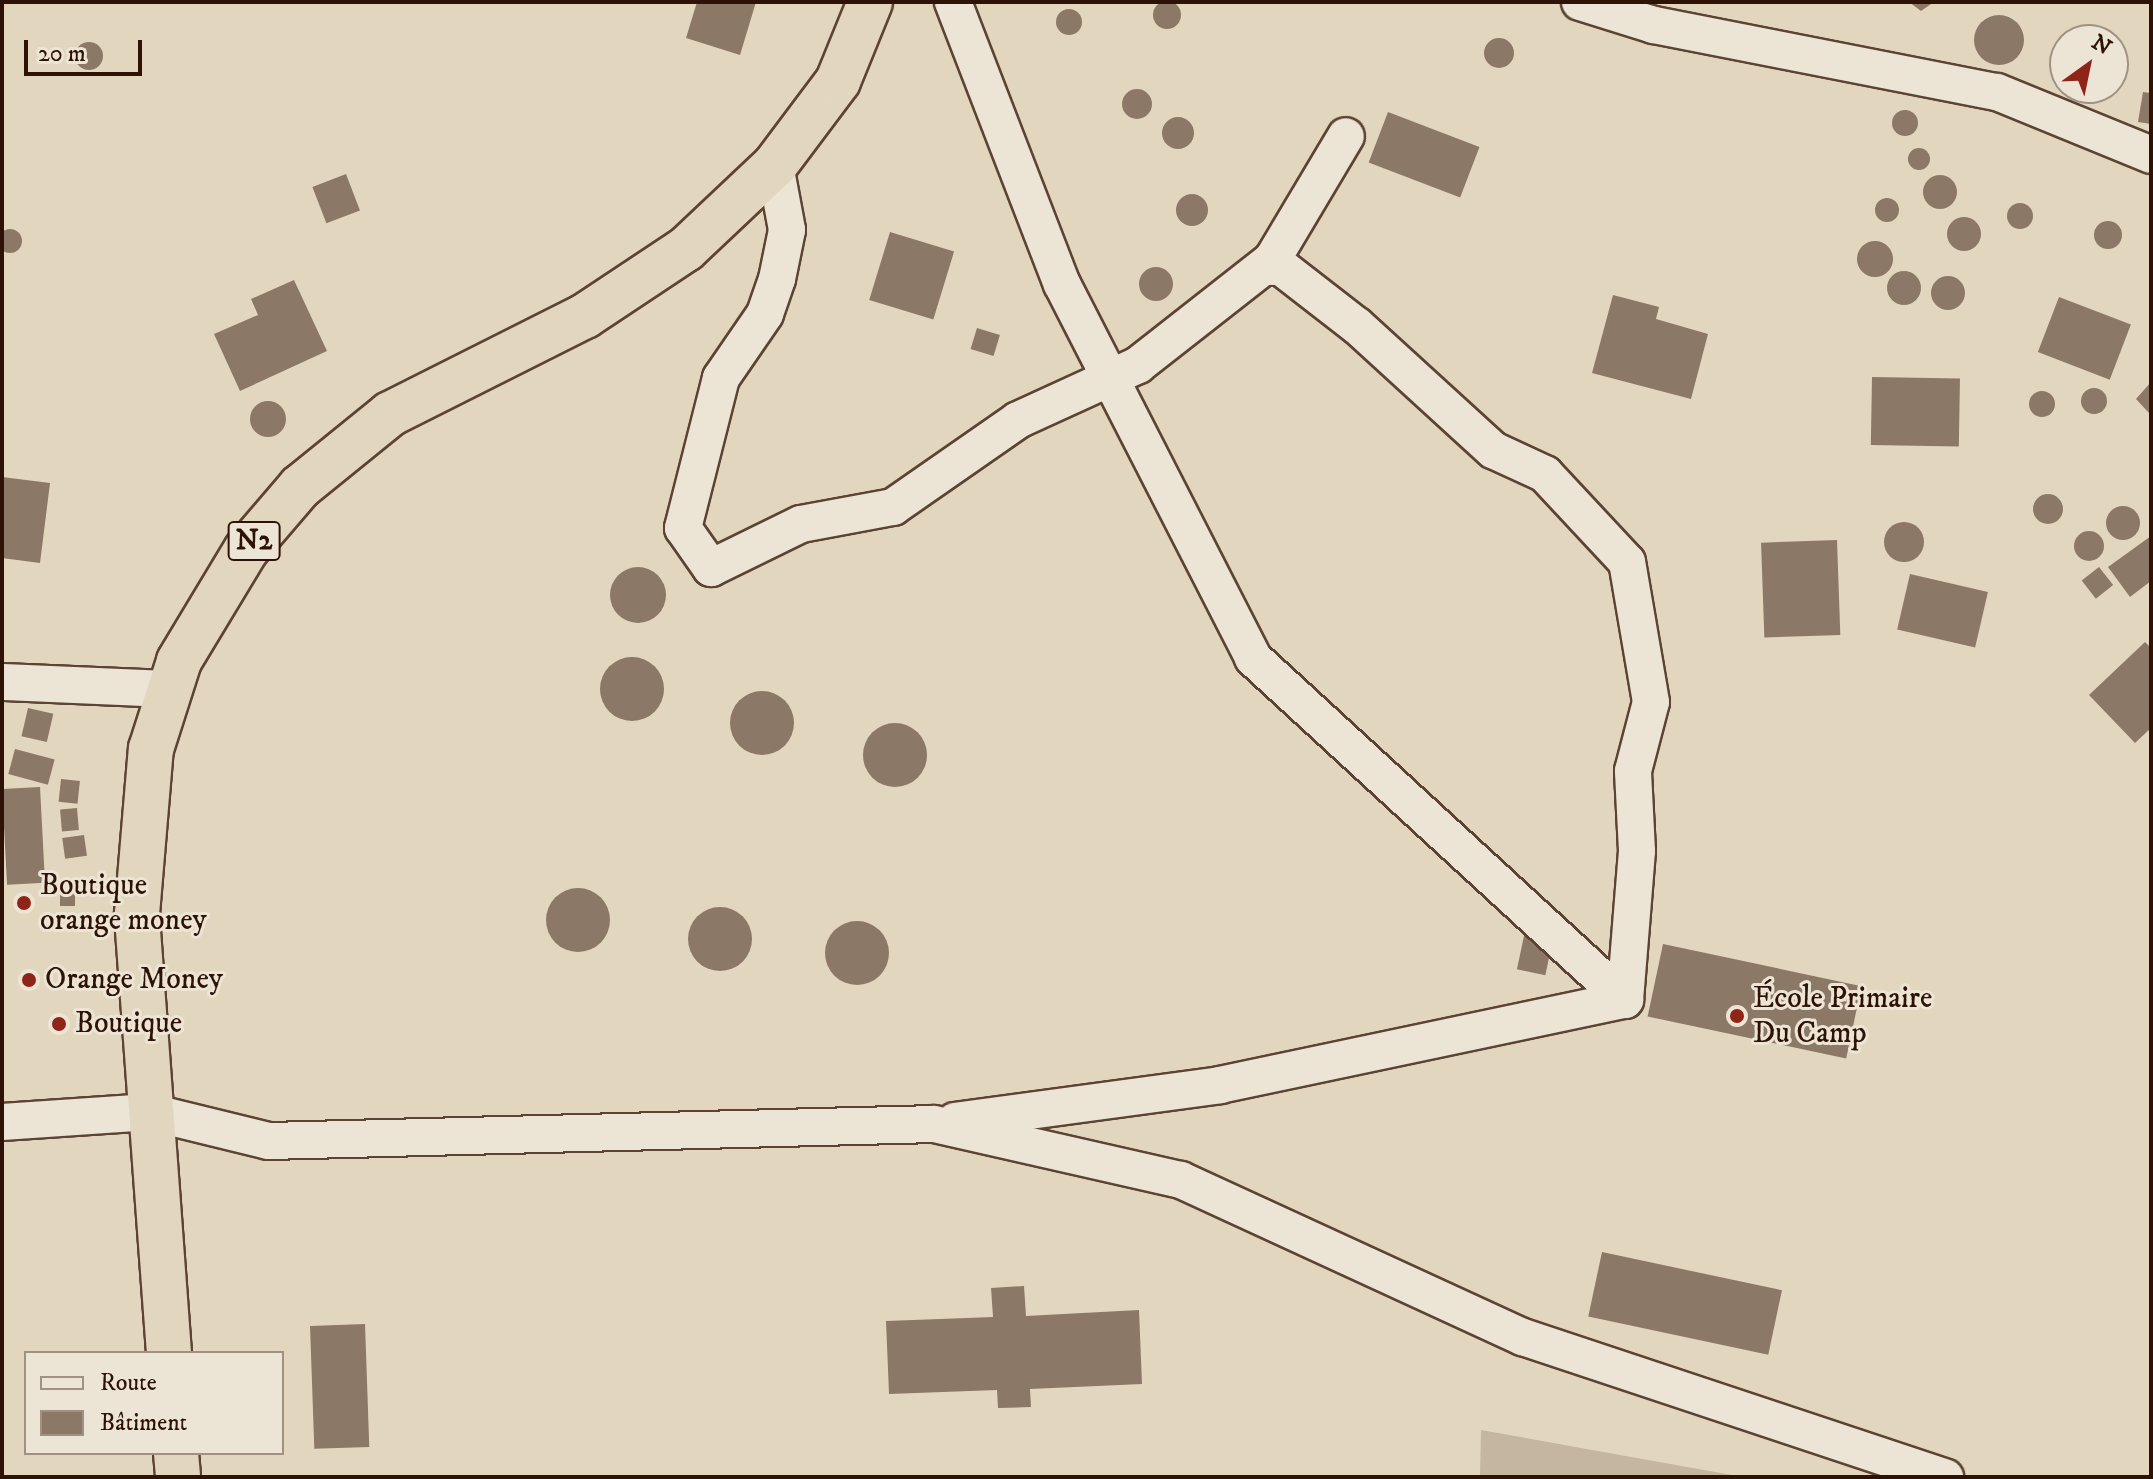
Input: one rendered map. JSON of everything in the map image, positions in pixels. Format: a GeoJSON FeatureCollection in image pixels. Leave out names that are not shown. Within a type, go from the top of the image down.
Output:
{"type":"FeatureCollection","features":[{"type":"Feature","properties":{"kind":"highway","name":"N2"},"geometry":{"type":"LineString","coordinates":[[169,1351],[137,914],[151,749],[167,689],[246,550],[300,487],[390,414],[585,316],[686,249],[775,165],[838,81],[870,2]]}},
{"type":"Feature","properties":{"kind":"highway"},"geometry":{"type":"LineString","coordinates":[[176,1455],[178,1477]]}},
{"type":"Feature","properties":{"kind":"street"},"geometry":{"type":"LineString","coordinates":[[953,2],[988,78],[1033,216],[1253,658],[1625,1000]]}},
{"type":"Feature","properties":{"kind":"street"},"geometry":{"type":"LineString","coordinates":[[1580,2],[1669,29],[1997,92],[2151,155]]}},
{"type":"Feature","properties":{"kind":"street"},"geometry":{"type":"LineString","coordinates":[[775,165],[787,230],[777,279],[765,314],[721,378],[683,528],[711,568],[801,524],[893,507],[1018,420],[1138,365],[1272,263],[1346,136]]}},
{"type":"Feature","properties":{"kind":"street"},"geometry":{"type":"LineString","coordinates":[[1272,263],[1493,450],[1545,474],[1627,562],[1651,702],[1633,771],[1637,851],[1625,1000]]}},
{"type":"Feature","properties":{"kind":"street"},"geometry":{"type":"LineString","coordinates":[[2,682],[167,689]]}},
{"type":"Feature","properties":{"kind":"street"},"geometry":{"type":"LineString","coordinates":[[2,1122],[150,1112],[269,1141],[934,1124],[1220,1085],[1625,1000]]}},
{"type":"Feature","properties":{"kind":"street"},"geometry":{"type":"LineString","coordinates":[[934,1124],[1181,1180],[1523,1337],[1945,1477]]}},
{"type":"Feature","properties":{"kind":"shaded area"},"geometry":{"type":"Polygon","coordinates":[[[1481,1430],[1743,1477],[1480,1477],[1481,1430]]]}},
{"type":"Feature","properties":{"kind":"building"},"geometry":{"type":"Polygon","coordinates":[[[1167,1],[1177,5],[1181,15],[1177,25],[1167,29],[1157,25],[1153,15],[1157,5],[1167,1]]]}},
{"type":"Feature","properties":{"kind":"building"},"geometry":{"type":"Polygon","coordinates":[[[697,2],[756,2],[740,55],[686,38],[697,2]]]}},
{"type":"Feature","properties":{"kind":"building"},"geometry":{"type":"Polygon","coordinates":[[[1909,2],[1934,2],[1921,11],[1909,2]]]}},
{"type":"Feature","properties":{"kind":"building"},"geometry":{"type":"Polygon","coordinates":[[[1069,9],[1078,13],[1082,22],[1078,31],[1069,35],[1060,31],[1056,22],[1060,13],[1069,9]]]}},
{"type":"Feature","properties":{"kind":"building"},"geometry":{"type":"Polygon","coordinates":[[[1999,15],[2016,23],[2024,40],[2016,57],[1999,65],[1982,57],[1974,40],[1982,23],[1999,15]]]}},
{"type":"Feature","properties":{"kind":"building"},"geometry":{"type":"Polygon","coordinates":[[[1499,38],[1509,43],[1514,53],[1509,63],[1499,68],[1489,63],[1484,53],[1489,43],[1499,38]]]}},
{"type":"Feature","properties":{"kind":"building"},"geometry":{"type":"Polygon","coordinates":[[[89,42],[99,46],[103,56],[99,66],[89,70],[79,66],[75,56],[79,46],[89,42]]]}},
{"type":"Feature","properties":{"kind":"building"},"geometry":{"type":"Polygon","coordinates":[[[1137,89],[1148,93],[1152,104],[1148,115],[1137,119],[1126,115],[1122,104],[1126,93],[1137,89]]]}},
{"type":"Feature","properties":{"kind":"building"},"geometry":{"type":"Polygon","coordinates":[[[2143,92],[2151,93],[2151,124],[2138,122],[2143,92]]]}},
{"type":"Feature","properties":{"kind":"building"},"geometry":{"type":"Polygon","coordinates":[[[1905,110],[1914,114],[1918,123],[1914,132],[1905,136],[1896,132],[1892,123],[1896,114],[1905,110]]]}},
{"type":"Feature","properties":{"kind":"building"},"geometry":{"type":"Polygon","coordinates":[[[1388,112],[1479,147],[1460,198],[1369,162],[1388,112]]]}},
{"type":"Feature","properties":{"kind":"building"},"geometry":{"type":"Polygon","coordinates":[[[1178,117],[1190,121],[1194,133],[1190,145],[1178,149],[1166,145],[1162,133],[1166,121],[1178,117]]]}},
{"type":"Feature","properties":{"kind":"building"},"geometry":{"type":"Polygon","coordinates":[[[1919,148],[1927,151],[1930,159],[1927,167],[1919,170],[1911,167],[1908,159],[1911,151],[1919,148]]]}},
{"type":"Feature","properties":{"kind":"building"},"geometry":{"type":"Polygon","coordinates":[[[346,174],[360,210],[326,223],[312,187],[346,174]]]}},
{"type":"Feature","properties":{"kind":"building"},"geometry":{"type":"Polygon","coordinates":[[[1940,175],[1952,180],[1957,192],[1952,204],[1940,209],[1928,204],[1923,192],[1928,180],[1940,175]]]}},
{"type":"Feature","properties":{"kind":"building"},"geometry":{"type":"Polygon","coordinates":[[[1192,194],[1204,198],[1208,210],[1204,222],[1192,226],[1180,222],[1176,210],[1180,198],[1192,194]]]}},
{"type":"Feature","properties":{"kind":"building"},"geometry":{"type":"Polygon","coordinates":[[[1882,198],[1892,198],[1899,205],[1899,215],[1892,222],[1882,222],[1875,215],[1875,205],[1882,198]]]}},
{"type":"Feature","properties":{"kind":"building"},"geometry":{"type":"Polygon","coordinates":[[[2020,203],[2029,207],[2033,216],[2029,225],[2020,229],[2011,225],[2007,216],[2011,207],[2020,203]]]}},
{"type":"Feature","properties":{"kind":"building"},"geometry":{"type":"Polygon","coordinates":[[[1964,217],[1976,222],[1981,234],[1976,246],[1964,251],[1952,246],[1947,234],[1952,222],[1964,217]]]}},
{"type":"Feature","properties":{"kind":"building"},"geometry":{"type":"Polygon","coordinates":[[[2108,221],[2118,225],[2122,235],[2118,245],[2108,249],[2098,245],[2094,235],[2098,225],[2108,221]]]}},
{"type":"Feature","properties":{"kind":"building"},"geometry":{"type":"Polygon","coordinates":[[[5,230],[15,230],[21,236],[21,246],[15,252],[5,252],[-1,246],[-1,236],[5,230]]]}},
{"type":"Feature","properties":{"kind":"building"},"geometry":{"type":"Polygon","coordinates":[[[890,232],[954,252],[933,319],[869,300],[890,232]]]}},
{"type":"Feature","properties":{"kind":"building"},"geometry":{"type":"Polygon","coordinates":[[[1875,241],[1887,247],[1893,259],[1887,271],[1875,277],[1863,271],[1857,259],[1863,247],[1875,241]]]}},
{"type":"Feature","properties":{"kind":"building"},"geometry":{"type":"Polygon","coordinates":[[[1156,267],[1168,272],[1173,284],[1168,296],[1156,301],[1144,296],[1139,284],[1144,272],[1156,267]]]}},
{"type":"Feature","properties":{"kind":"building"},"geometry":{"type":"Polygon","coordinates":[[[1904,271],[1916,276],[1921,288],[1916,300],[1904,305],[1892,300],[1887,288],[1892,276],[1904,271]]]}},
{"type":"Feature","properties":{"kind":"building"},"geometry":{"type":"Polygon","coordinates":[[[1948,276],[1960,281],[1965,293],[1960,305],[1948,310],[1936,305],[1931,293],[1936,281],[1948,276]]]}},
{"type":"Feature","properties":{"kind":"building"},"geometry":{"type":"Polygon","coordinates":[[[294,280],[327,351],[240,391],[214,334],[258,315],[251,299],[294,280]]]}},
{"type":"Feature","properties":{"kind":"building"},"geometry":{"type":"Polygon","coordinates":[[[1613,295],[1659,307],[1656,319],[1708,334],[1691,399],[1592,373],[1613,295]]]}},
{"type":"Feature","properties":{"kind":"building"},"geometry":{"type":"Polygon","coordinates":[[[2059,297],[2131,325],[2110,380],[2038,352],[2059,297]]]}},
{"type":"Feature","properties":{"kind":"building"},"geometry":{"type":"Polygon","coordinates":[[[977,328],[1000,335],[994,356],[971,349],[977,328]]]}},
{"type":"Feature","properties":{"kind":"building"},"geometry":{"type":"Polygon","coordinates":[[[1872,377],[1960,379],[1959,447],[1871,445],[1872,377]]]}},
{"type":"Feature","properties":{"kind":"building"},"geometry":{"type":"Polygon","coordinates":[[[2151,382],[2151,412],[2149,413],[2136,399],[2151,382]]]}},
{"type":"Feature","properties":{"kind":"building"},"geometry":{"type":"Polygon","coordinates":[[[2094,388],[2104,391],[2107,401],[2104,411],[2094,414],[2084,411],[2081,401],[2084,391],[2094,388]]]}},
{"type":"Feature","properties":{"kind":"building"},"geometry":{"type":"Polygon","coordinates":[[[2042,391],[2051,395],[2055,404],[2051,413],[2042,417],[2033,413],[2029,404],[2033,395],[2042,391]]]}},
{"type":"Feature","properties":{"kind":"building"},"geometry":{"type":"Polygon","coordinates":[[[268,401],[281,406],[286,419],[281,432],[268,437],[255,432],[250,419],[255,406],[268,401]]]}},
{"type":"Feature","properties":{"kind":"building"},"geometry":{"type":"Polygon","coordinates":[[[2,477],[50,483],[40,563],[2,558],[2,477]]]}},
{"type":"Feature","properties":{"kind":"building"},"geometry":{"type":"Polygon","coordinates":[[[2048,494],[2059,498],[2063,509],[2059,520],[2048,524],[2037,520],[2033,509],[2037,498],[2048,494]]]}},
{"type":"Feature","properties":{"kind":"building"},"geometry":{"type":"Polygon","coordinates":[[[2123,506],[2135,511],[2140,523],[2135,535],[2123,540],[2111,535],[2106,523],[2111,511],[2123,506]]]}},
{"type":"Feature","properties":{"kind":"building"},"geometry":{"type":"Polygon","coordinates":[[[1904,522],[1918,528],[1924,542],[1918,556],[1904,562],[1890,556],[1884,542],[1890,528],[1904,522]]]}},
{"type":"Feature","properties":{"kind":"building"},"geometry":{"type":"Polygon","coordinates":[[[2089,531],[2100,535],[2104,546],[2100,557],[2089,561],[2078,557],[2074,546],[2078,535],[2089,531]]]}},
{"type":"Feature","properties":{"kind":"building"},"geometry":{"type":"Polygon","coordinates":[[[2151,536],[2151,581],[2130,597],[2108,567],[2151,536]]]}},
{"type":"Feature","properties":{"kind":"building"},"geometry":{"type":"Polygon","coordinates":[[[1837,540],[1840,635],[1764,638],[1761,543],[1837,540]]]}},
{"type":"Feature","properties":{"kind":"building"},"geometry":{"type":"Polygon","coordinates":[[[638,567],[658,575],[666,595],[658,615],[638,623],[618,615],[610,595],[618,575],[638,567]]]}},
{"type":"Feature","properties":{"kind":"building"},"geometry":{"type":"Polygon","coordinates":[[[2099,567],[2113,585],[2096,599],[2082,581],[2099,567]]]}},
{"type":"Feature","properties":{"kind":"building"},"geometry":{"type":"Polygon","coordinates":[[[1910,574],[1988,592],[1975,648],[1897,630],[1910,574]]]}},
{"type":"Feature","properties":{"kind":"building"},"geometry":{"type":"Polygon","coordinates":[[[2145,642],[2151,648],[2151,728],[2135,743],[2089,695],[2145,642]]]}},
{"type":"Feature","properties":{"kind":"building"},"geometry":{"type":"Polygon","coordinates":[[[632,657],[655,666],[664,689],[655,712],[632,721],[609,712],[600,689],[609,666],[632,657]]]}},
{"type":"Feature","properties":{"kind":"building"},"geometry":{"type":"Polygon","coordinates":[[[762,691],[780,697],[788,705],[794,723],[788,741],[780,749],[762,755],[744,749],[736,741],[730,723],[736,705],[744,697],[762,691]]]}},
{"type":"Feature","properties":{"kind":"building"},"geometry":{"type":"Polygon","coordinates":[[[28,708],[53,714],[47,742],[21,736],[28,708]]]}},
{"type":"Feature","properties":{"kind":"building"},"geometry":{"type":"Polygon","coordinates":[[[895,723],[918,732],[927,755],[918,778],[895,787],[872,778],[863,755],[872,732],[895,723]]]}},
{"type":"Feature","properties":{"kind":"building"},"geometry":{"type":"Polygon","coordinates":[[[15,749],[55,760],[48,785],[8,774],[15,749]]]}},
{"type":"Feature","properties":{"kind":"building"},"geometry":{"type":"Polygon","coordinates":[[[61,779],[80,781],[77,804],[59,802],[61,779]]]}},
{"type":"Feature","properties":{"kind":"building"},"geometry":{"type":"Polygon","coordinates":[[[40,787],[45,883],[7,885],[2,789],[40,787]]]}},
{"type":"Feature","properties":{"kind":"building"},"geometry":{"type":"Polygon","coordinates":[[[77,808],[79,830],[62,831],[60,809],[77,808]]]}},
{"type":"Feature","properties":{"kind":"building"},"geometry":{"type":"Polygon","coordinates":[[[84,835],[87,856],[65,859],[62,838],[84,835]]]}},
{"type":"Feature","properties":{"kind":"building"},"geometry":{"type":"Polygon","coordinates":[[[578,888],[596,894],[604,902],[610,920],[604,938],[596,946],[578,952],[560,946],[552,938],[546,920],[552,902],[560,894],[578,888]]]}},
{"type":"Feature","properties":{"kind":"building"},"geometry":{"type":"Polygon","coordinates":[[[60,890],[75,890],[75,906],[60,906],[60,890]]]}},
{"type":"Feature","properties":{"kind":"building"},"geometry":{"type":"Polygon","coordinates":[[[720,907],[743,916],[752,939],[743,962],[720,971],[697,962],[688,939],[697,916],[720,907]]]}},
{"type":"Feature","properties":{"kind":"building"},"geometry":{"type":"Polygon","coordinates":[[[857,921],[880,930],[889,953],[880,976],[857,985],[834,976],[825,953],[834,930],[857,921]]]}},
{"type":"Feature","properties":{"kind":"building"},"geometry":{"type":"Polygon","coordinates":[[[1524,936],[1552,942],[1545,975],[1517,969],[1524,936]]]}},
{"type":"Feature","properties":{"kind":"building"},"geometry":{"type":"Polygon","coordinates":[[[1663,944],[1862,986],[1846,1059],[1648,1016],[1663,944]]]}},
{"type":"Feature","properties":{"kind":"building"},"geometry":{"type":"Polygon","coordinates":[[[1602,1252],[1782,1290],[1768,1355],[1588,1317],[1602,1252]]]}},
{"type":"Feature","properties":{"kind":"building"},"geometry":{"type":"Polygon","coordinates":[[[1024,1286],[1026,1316],[1139,1310],[1142,1384],[1030,1389],[1031,1407],[998,1408],[997,1390],[889,1394],[886,1321],[993,1317],[991,1288],[1024,1286]]]}},
{"type":"Feature","properties":{"kind":"building"},"geometry":{"type":"Polygon","coordinates":[[[365,1324],[369,1447],[314,1449],[310,1326],[365,1324]]]}},
{"type":"Feature","properties":{"kind":"place","name":"Boutique orange money"},"geometry":{"type":"Point","coordinates":[24,903]}},
{"type":"Feature","properties":{"kind":"place","name":"Orange Money"},"geometry":{"type":"Point","coordinates":[29,980]}},
{"type":"Feature","properties":{"kind":"place","name":"École Primaire Du Camp"},"geometry":{"type":"Point","coordinates":[1737,1016]}},
{"type":"Feature","properties":{"kind":"place","name":"Boutique"},"geometry":{"type":"Point","coordinates":[59,1024]}}]}
